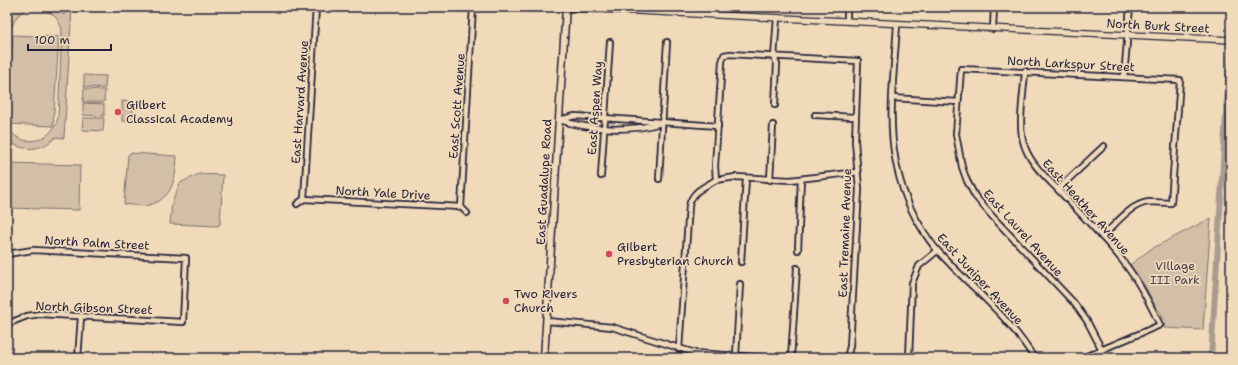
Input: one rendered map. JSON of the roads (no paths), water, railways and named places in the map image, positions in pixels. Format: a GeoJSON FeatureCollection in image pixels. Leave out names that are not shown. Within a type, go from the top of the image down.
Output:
{"type":"FeatureCollection","features":[{"type":"Feature","properties":{"kind":"main road","name":"East Guadalupe Road"},"geometry":{"type":"LineString","coordinates":[[544,358],[566,7]]}},
{"type":"Feature","properties":{"kind":"street","name":"East Harvard Avenue"},"geometry":{"type":"LineString","coordinates":[[304,199],[316,7]]}},
{"type":"Feature","properties":{"kind":"street","name":"East Scott Avenue"},"geometry":{"type":"LineString","coordinates":[[461,207],[473,7]]}},
{"type":"Feature","properties":{"kind":"street","name":"North Burk Street"},"geometry":{"type":"LineString","coordinates":[[556,7],[1229,40]]}},
{"type":"Feature","properties":{"kind":"street"},"geometry":{"type":"LineString","coordinates":[[701,7],[701,14]]}},
{"type":"Feature","properties":{"kind":"street"},"geometry":{"type":"LineString","coordinates":[[847,21],[848,7]]}},
{"type":"Feature","properties":{"kind":"street"},"geometry":{"type":"LineString","coordinates":[[993,28],[994,7]]}},
{"type":"Feature","properties":{"kind":"street"},"geometry":{"type":"LineString","coordinates":[[1124,77],[1126,35],[1130,7]]}},
{"type":"Feature","properties":{"kind":"street"},"geometry":{"type":"LineString","coordinates":[[775,106],[777,64],[774,57],[777,18]]}},
{"type":"Feature","properties":{"kind":"street","name":"East Juniper Avenue"},"geometry":{"type":"LineString","coordinates":[[897,24],[892,98],[892,136],[894,157],[899,181],[907,202],[937,251],[1012,328],[1034,358]]}},
{"type":"Feature","properties":{"kind":"street","name":"East Aspen Way"},"geometry":{"type":"LineString","coordinates":[[601,176],[610,42]]}},
{"type":"Feature","properties":{"kind":"street"},"geometry":{"type":"LineString","coordinates":[[659,180],[667,42]]}},
{"type":"Feature","properties":{"kind":"street"},"geometry":{"type":"LineString","coordinates":[[716,180],[722,62],[724,55],[774,57]]}},
{"type":"Feature","properties":{"kind":"street","name":"East Tremaine Avenue"},"geometry":{"type":"LineString","coordinates":[[774,57],[858,61],[855,117],[858,172],[850,346],[847,358]]}},
{"type":"Feature","properties":{"kind":"street","name":"North Larkspur Street"},"geometry":{"type":"LineString","coordinates":[[961,69],[1025,71],[1180,80],[1172,203],[1148,202],[1138,206],[1128,212],[1102,237]]}},
{"type":"Feature","properties":{"kind":"street","name":"East Laurel Avenue"},"geometry":{"type":"LineString","coordinates":[[961,69],[956,134],[962,167],[975,196],[1074,303],[1087,321],[1102,350]]}},
{"type":"Feature","properties":{"kind":"street","name":"East Heather Avenue"},"geometry":{"type":"LineString","coordinates":[[1025,71],[1022,140],[1027,155],[1036,168],[1058,189],[1102,237],[1134,276],[1160,325],[1102,350]]}},
{"type":"Feature","properties":{"kind":"street"},"geometry":{"type":"LineString","coordinates":[[892,98],[958,102]]}},
{"type":"Feature","properties":{"kind":"street"},"geometry":{"type":"LineString","coordinates":[[815,115],[855,117]]}},
{"type":"Feature","properties":{"kind":"street"},"geometry":{"type":"LineString","coordinates":[[559,120],[575,116],[605,117],[662,123],[718,126]]}},
{"type":"Feature","properties":{"kind":"street"},"geometry":{"type":"LineString","coordinates":[[559,120],[574,125],[638,128],[662,123]]}},
{"type":"Feature","properties":{"kind":"street"},"geometry":{"type":"LineString","coordinates":[[770,180],[773,125]]}},
{"type":"Feature","properties":{"kind":"street"},"geometry":{"type":"LineString","coordinates":[[1058,189],[1104,146]]}},
{"type":"Feature","properties":{"kind":"street"},"geometry":{"type":"LineString","coordinates":[[679,350],[691,197],[716,180],[726,177],[770,180],[801,179],[858,172]]}},
{"type":"Feature","properties":{"kind":"street"},"geometry":{"type":"LineString","coordinates":[[741,262],[746,178]]}},
{"type":"Feature","properties":{"kind":"street"},"geometry":{"type":"LineString","coordinates":[[798,250],[801,179]]}},
{"type":"Feature","properties":{"kind":"street"},"geometry":{"type":"LineString","coordinates":[[297,204],[304,199]]}},
{"type":"Feature","properties":{"kind":"street","name":"North Yale Drive"},"geometry":{"type":"LineString","coordinates":[[304,199],[461,207]]}},
{"type":"Feature","properties":{"kind":"street"},"geometry":{"type":"LineString","coordinates":[[461,207],[467,213]]}},
{"type":"Feature","properties":{"kind":"street","name":"North Palm Street"},"geometry":{"type":"LineString","coordinates":[[7,254],[16,251],[33,250],[186,258],[182,322]]}},
{"type":"Feature","properties":{"kind":"street"},"geometry":{"type":"LineString","coordinates":[[909,358],[912,283],[919,266],[937,251]]}},
{"type":"Feature","properties":{"kind":"street"},"geometry":{"type":"LineString","coordinates":[[791,358],[797,268]]}},
{"type":"Feature","properties":{"kind":"street"},"geometry":{"type":"LineString","coordinates":[[736,356],[740,284]]}},
{"type":"Feature","properties":{"kind":"street","name":"North Gibson Street"},"geometry":{"type":"LineString","coordinates":[[7,324],[27,316],[40,314],[182,322]]}},
{"type":"Feature","properties":{"kind":"street"},"geometry":{"type":"LineString","coordinates":[[78,358],[81,317]]}},
{"type":"Feature","properties":{"kind":"street"},"geometry":{"type":"LineString","coordinates":[[547,321],[612,327],[679,350],[695,353],[773,358]]}},
{"type":"Feature","properties":{"kind":"street"},"geometry":{"type":"LineString","coordinates":[[1082,358],[1102,350]]}},
{"type":"Feature","properties":{"kind":"waterway"},"geometry":{"type":"LineString","coordinates":[[1211,358],[1230,50]]}},
{"type":"Feature","properties":{"kind":"place","name":"Gilbert Classical Academy"},"geometry":{"type":"Point","coordinates":[118,112]}},
{"type":"Feature","properties":{"kind":"place","name":"Gilbert Presbyterian Church"},"geometry":{"type":"Point","coordinates":[609,254]}},
{"type":"Feature","properties":{"kind":"place","name":"Two Rivers Church"},"geometry":{"type":"Point","coordinates":[506,301]}},
{"type":"Feature","properties":{"kind":"park label","name":"Village III Park"},"geometry":{"type":"Point","coordinates":[1175,273]}}]}
